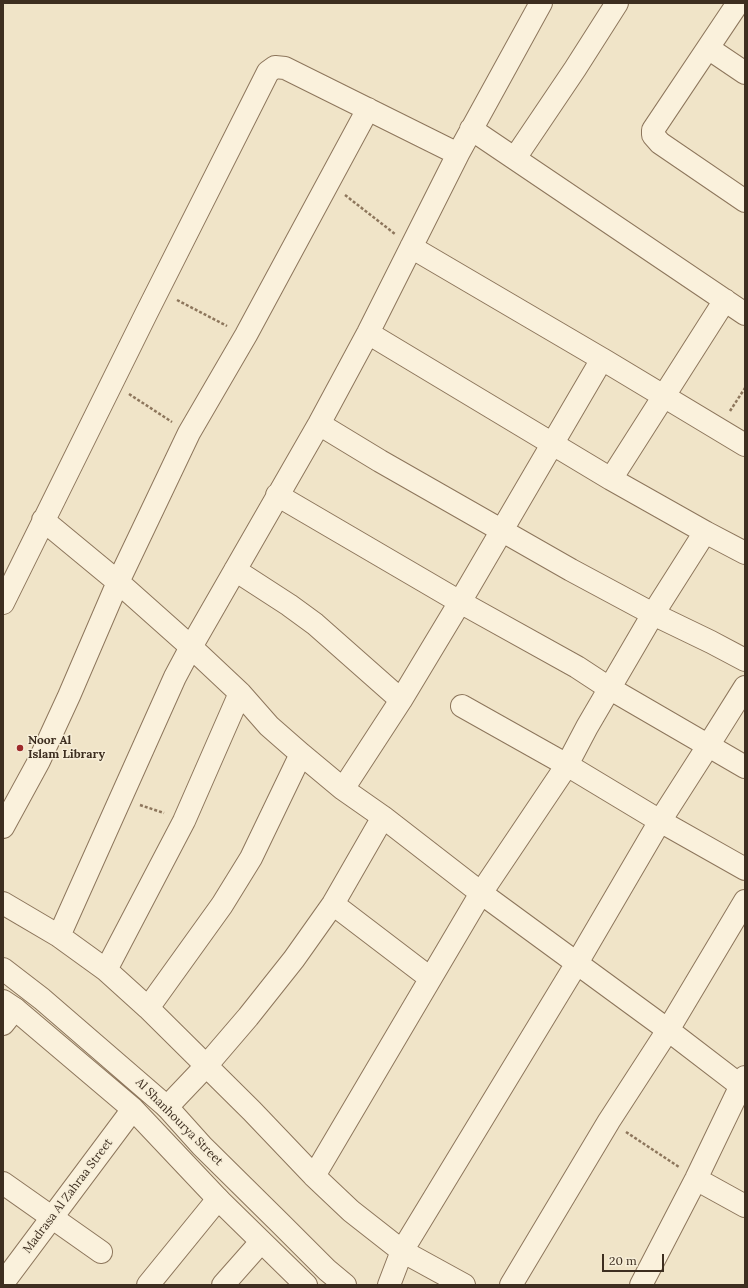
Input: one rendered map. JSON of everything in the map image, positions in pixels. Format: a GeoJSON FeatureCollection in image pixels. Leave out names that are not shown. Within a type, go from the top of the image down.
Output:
{"type":"FeatureCollection","features":[{"type":"Feature","properties":{"kind":"street"},"geometry":{"type":"LineString","coordinates":[[58,936],[175,677],[368,333],[471,129],[540,3]]}},
{"type":"Feature","properties":{"kind":"street"},"geometry":{"type":"LineString","coordinates":[[515,158],[617,3]]}},
{"type":"Feature","properties":{"kind":"street"},"geometry":{"type":"LineString","coordinates":[[738,3],[653,130],[653,135],[660,143],[745,201]]}},
{"type":"Feature","properties":{"kind":"street"},"geometry":{"type":"LineString","coordinates":[[708,48],[745,72]]}},
{"type":"Feature","properties":{"kind":"street"},"geometry":{"type":"LineString","coordinates":[[3,603],[43,520],[268,72],[275,67],[284,68],[458,154]]}},
{"type":"Feature","properties":{"kind":"street"},"geometry":{"type":"LineString","coordinates":[[3,827],[39,761],[69,696],[118,582],[189,434],[246,335],[368,109]]}},
{"type":"Feature","properties":{"kind":"street"},"geometry":{"type":"LineString","coordinates":[[471,129],[745,314]]}},
{"type":"Feature","properties":{"kind":"street"},"geometry":{"type":"LineString","coordinates":[[411,247],[719,428],[745,445]]}},
{"type":"Feature","properties":{"kind":"street"},"geometry":{"type":"LineString","coordinates":[[611,479],[725,300]]}},
{"type":"Feature","properties":{"kind":"street"},"geometry":{"type":"LineString","coordinates":[[368,333],[611,479],[745,553]]}},
{"type":"Feature","properties":{"kind":"street"},"geometry":{"type":"LineString","coordinates":[[343,789],[401,700],[602,359]]}},
{"type":"Feature","properties":{"kind":"street"},"geometry":{"type":"LineString","coordinates":[[318,424],[571,570],[653,614],[712,642],[745,660]]}},
{"type":"Feature","properties":{"kind":"street"},"geometry":{"type":"LineString","coordinates":[[277,495],[460,602],[577,667],[609,688],[745,767]]}},
{"type":"Feature","properties":{"kind":"street"},"geometry":{"type":"LineString","coordinates":[[43,520],[118,582],[191,647],[240,694],[269,726],[343,789],[383,817],[481,892],[668,1030],[744,1084],[641,1285]]}},
{"type":"Feature","properties":{"kind":"street"},"geometry":{"type":"LineString","coordinates":[[314,1176],[481,892],[567,765],[609,688],[653,614],[705,532]]}},
{"type":"Feature","properties":{"kind":"street"},"geometry":{"type":"LineString","coordinates":[[235,570],[290,605],[401,700]]}},
{"type":"Feature","properties":{"kind":"street"},"geometry":{"type":"LineString","coordinates":[[389,1285],[402,1251],[577,963],[660,821],[745,686]]}},
{"type":"Feature","properties":{"kind":"street"},"geometry":{"type":"LineString","coordinates":[[106,970],[184,821],[240,694]]}},
{"type":"Feature","properties":{"kind":"street"},"geometry":{"type":"LineString","coordinates":[[462,706],[567,765],[660,821],[745,869]]}},
{"type":"Feature","properties":{"kind":"street"},"geometry":{"type":"LineString","coordinates":[[148,1008],[222,905],[250,858],[301,754]]}},
{"type":"Feature","properties":{"kind":"street"},"geometry":{"type":"LineString","coordinates":[[167,1107],[206,1066],[248,1017],[294,959],[333,904],[383,817]]}},
{"type":"Feature","properties":{"kind":"street"},"geometry":{"type":"LineString","coordinates":[[511,1285],[609,1121],[668,1030],[745,901]]}},
{"type":"Feature","properties":{"kind":"street"},"geometry":{"type":"LineString","coordinates":[[3,903],[58,936],[106,970],[148,1008],[351,1212],[402,1251],[464,1285]]}},
{"type":"Feature","properties":{"kind":"street"},"geometry":{"type":"LineString","coordinates":[[333,904],[430,978]]}},
{"type":"Feature","properties":{"kind":"street","name":"Al Shanhourya Street"},"geometry":{"type":"LineString","coordinates":[[3,969],[42,999],[167,1107],[202,1146],[327,1270],[345,1285]]}},
{"type":"Feature","properties":{"kind":"street","name":"Al Shanhourya Street"},"geometry":{"type":"LineString","coordinates":[[7,1011],[133,1109],[218,1199],[306,1285]]}},
{"type":"Feature","properties":{"kind":"street","name":"Madrasa Al Zahraa Street"},"geometry":{"type":"LineString","coordinates":[[3,1283],[133,1109]]}},
{"type":"Feature","properties":{"kind":"street"},"geometry":{"type":"LineString","coordinates":[[696,1179],[745,1206]]}},
{"type":"Feature","properties":{"kind":"street"},"geometry":{"type":"LineString","coordinates":[[3,1183],[101,1252]]}},
{"type":"Feature","properties":{"kind":"street"},"geometry":{"type":"LineString","coordinates":[[148,1285],[218,1199]]}},
{"type":"Feature","properties":{"kind":"street"},"geometry":{"type":"LineString","coordinates":[[223,1285],[261,1242]]}},
{"type":"Feature","properties":{"kind":"path"},"geometry":{"type":"LineString","coordinates":[[329,183],[411,247]]}},
{"type":"Feature","properties":{"kind":"path"},"geometry":{"type":"LineString","coordinates":[[158,290],[246,335]]}},
{"type":"Feature","properties":{"kind":"path"},"geometry":{"type":"LineString","coordinates":[[112,383],[189,434]]}},
{"type":"Feature","properties":{"kind":"path"},"geometry":{"type":"LineString","coordinates":[[719,428],[745,388]]}},
{"type":"Feature","properties":{"kind":"path"},"geometry":{"type":"LineString","coordinates":[[121,797],[184,821]]}},
{"type":"Feature","properties":{"kind":"path"},"geometry":{"type":"LineString","coordinates":[[609,1121],[696,1179]]}},
{"type":"Feature","properties":{"kind":"place","name":"Noor Al Islam Library"},"geometry":{"type":"Point","coordinates":[20,748]}}]}
